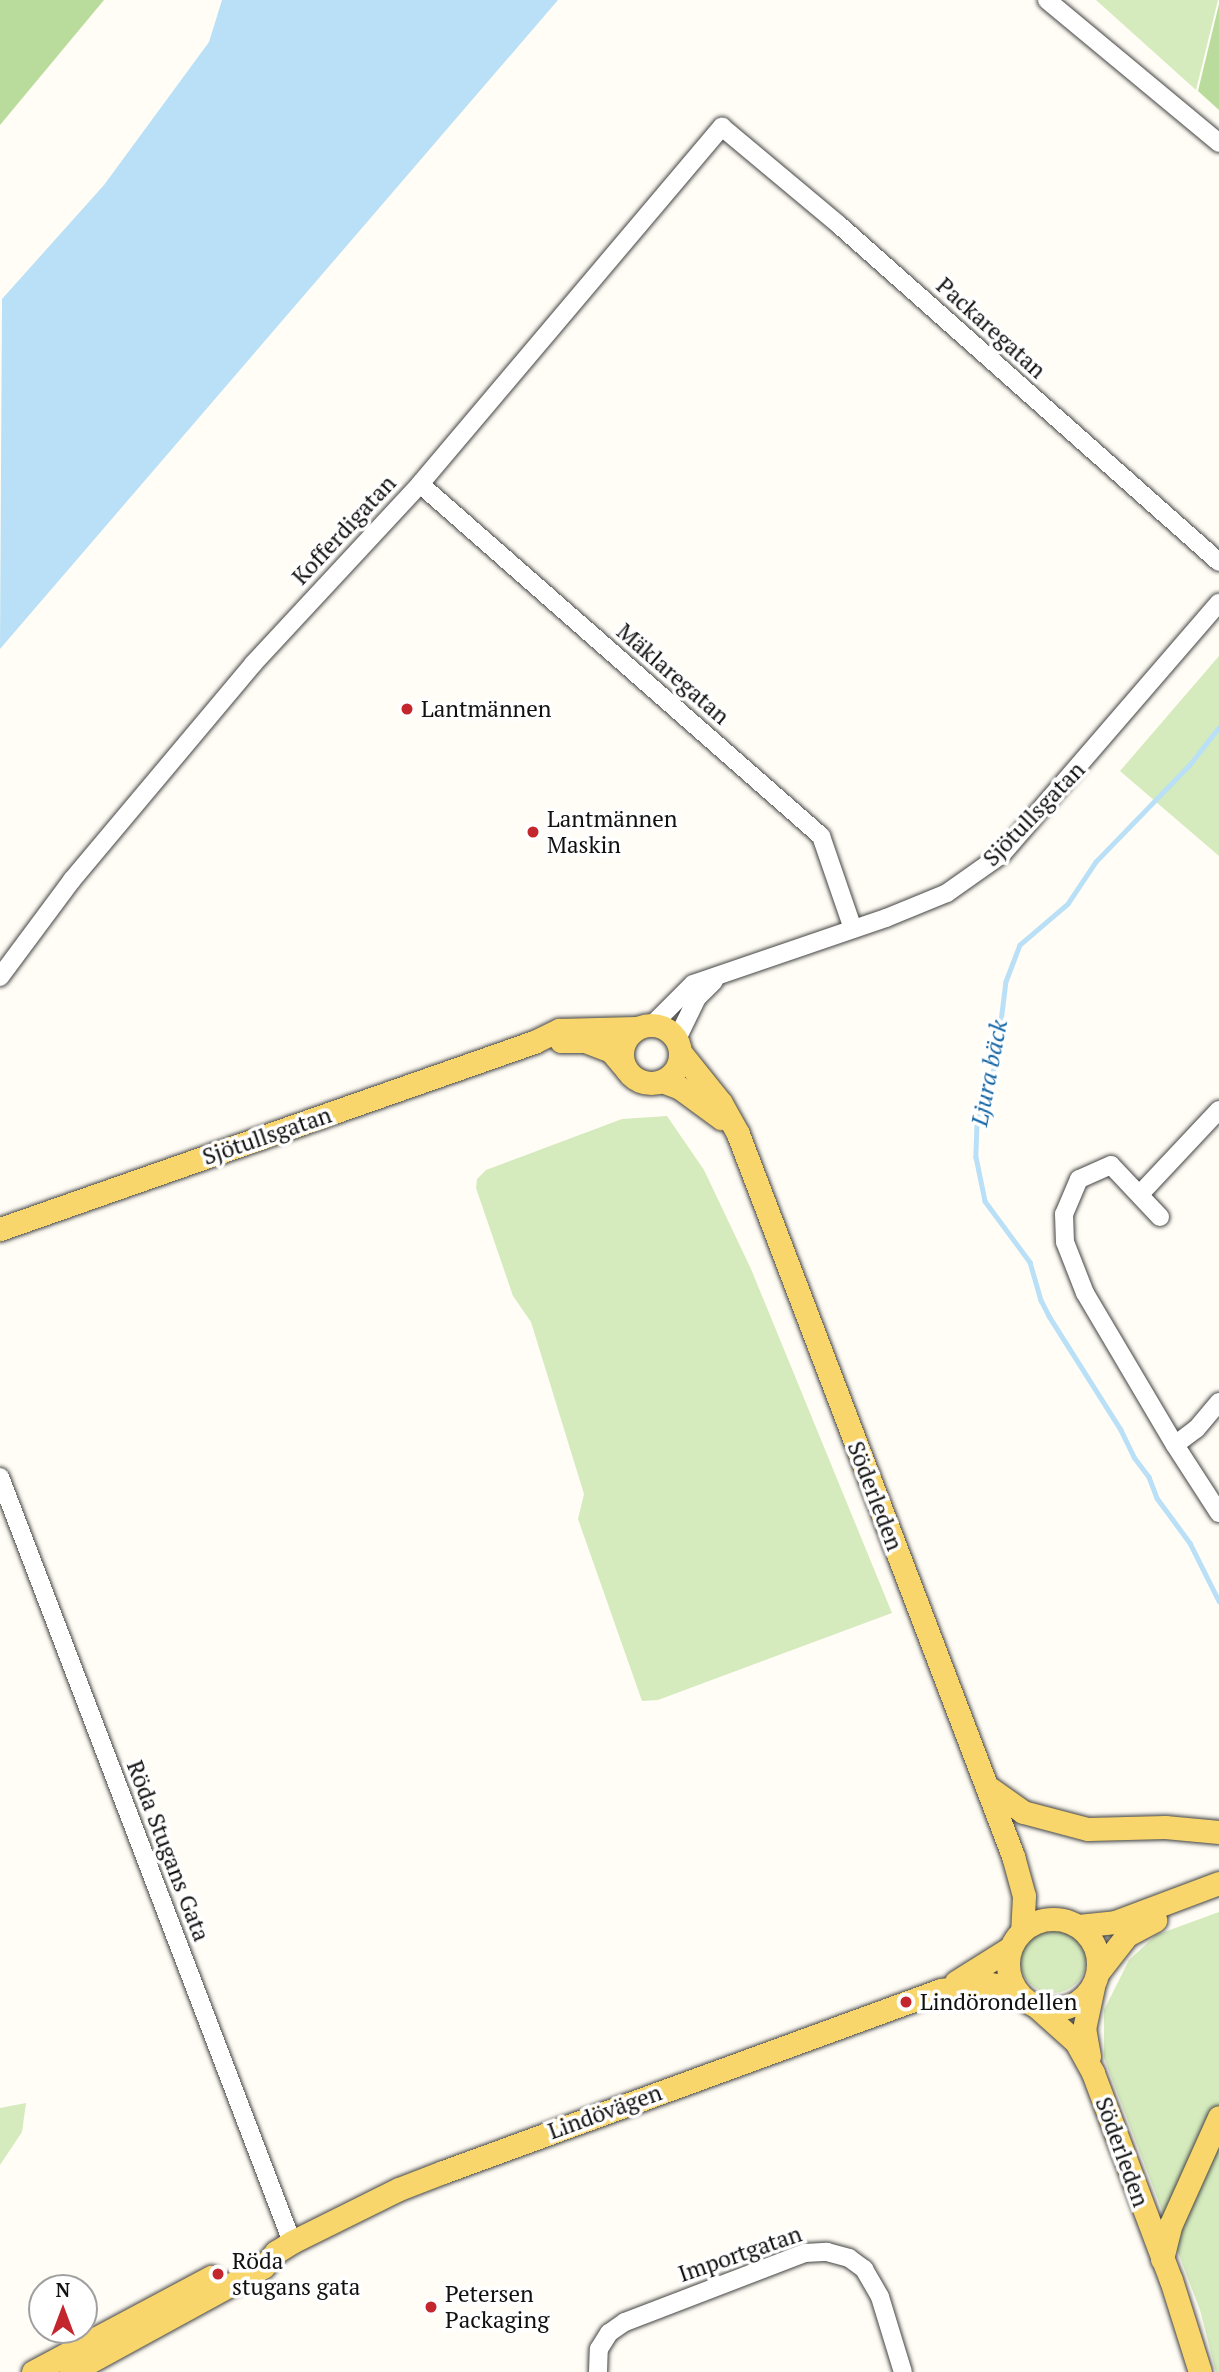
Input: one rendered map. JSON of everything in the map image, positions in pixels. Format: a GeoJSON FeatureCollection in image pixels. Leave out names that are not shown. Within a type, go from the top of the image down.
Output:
{"type":"FeatureCollection","features":[{"type":"Feature","properties":{"kind":"main road","name":"Sjötullsgatan"},"geometry":{"type":"LineString","coordinates":[[0,1229],[534,1042],[559,1030],[644,1027]]}},
{"type":"Feature","properties":{"kind":"main road"},"geometry":{"type":"LineString","coordinates":[[644,1027],[668,1030],[679,1045],[676,1070],[662,1081],[642,1082],[626,1069],[623,1051],[644,1027]]}},
{"type":"Feature","properties":{"kind":"main road","name":"Sjötullsgatan"},"geometry":{"type":"LineString","coordinates":[[534,1042],[585,1041],[611,1051],[626,1069]]}},
{"type":"Feature","properties":{"kind":"main road","name":"Söderleden"},"geometry":{"type":"LineString","coordinates":[[679,1045],[721,1103],[738,1135],[1013,1856],[1024,1896],[1016,1939]]}},
{"type":"Feature","properties":{"kind":"main road","name":"Söderleden"},"geometry":{"type":"LineString","coordinates":[[662,1081],[680,1088],[711,1109],[738,1135]]}},
{"type":"Feature","properties":{"kind":"main road"},"geometry":{"type":"LineString","coordinates":[[986,1785],[995,1795],[1023,1812],[1088,1829],[1165,1827],[1219,1832]]}},
{"type":"Feature","properties":{"kind":"main road","name":"Söderleden"},"geometry":{"type":"LineString","coordinates":[[1013,1856],[1036,1894],[1070,1922]]}},
{"type":"Feature","properties":{"kind":"main road"},"geometry":{"type":"LineString","coordinates":[[1219,1883],[1115,1922],[1041,1920],[1016,1939],[1009,1972],[1018,1993],[1037,2007],[1053,2010],[1069,2007],[1083,1999],[1127,1935],[1154,1921],[1219,1896]]}},
{"type":"Feature","properties":{"kind":"main road"},"geometry":{"type":"LineString","coordinates":[[1070,1922],[1095,1945],[1096,1979]]}},
{"type":"Feature","properties":{"kind":"main road","name":"Lindövägen"},"geometry":{"type":"LineString","coordinates":[[33,2372],[67,2367],[218,2274],[284,2247],[399,2189],[941,1990],[983,1968],[1016,1939]]}},
{"type":"Feature","properties":{"kind":"main road","name":"Söderleden"},"geometry":{"type":"LineString","coordinates":[[1093,2073],[1084,2029],[1096,1979]]}},
{"type":"Feature","properties":{"kind":"main road","name":"Lindövägen"},"geometry":{"type":"LineString","coordinates":[[941,1990],[986,1983],[1006,1987],[1018,1993]]}},
{"type":"Feature","properties":{"kind":"main road","name":"Söderleden"},"geometry":{"type":"LineString","coordinates":[[1037,2007],[1076,2042],[1093,2073],[1162,2259],[1200,2372]]}},
{"type":"Feature","properties":{"kind":"main road"},"geometry":{"type":"LineString","coordinates":[[1162,2259],[1171,2224],[1219,2117]]}},
{"type":"Feature","properties":{"kind":"main road","name":"Söderleden"},"geometry":{"type":"LineString","coordinates":[[1151,2231],[1185,2372]]}},
{"type":"Feature","properties":{"kind":"street"},"geometry":{"type":"LineString","coordinates":[[1047,0],[1219,144]]}},
{"type":"Feature","properties":{"kind":"street","name":"Kofferdigatan"},"geometry":{"type":"LineString","coordinates":[[0,977],[72,880],[253,664],[420,484],[722,127],[729,133]]}},
{"type":"Feature","properties":{"kind":"street","name":"Packaregatan"},"geometry":{"type":"LineString","coordinates":[[729,133],[838,224],[1219,562]]}},
{"type":"Feature","properties":{"kind":"street","name":"Mäklaregatan"},"geometry":{"type":"LineString","coordinates":[[420,484],[821,836],[853,929]]}},
{"type":"Feature","properties":{"kind":"street","name":"Sjötullsgatan"},"geometry":{"type":"LineString","coordinates":[[644,1027],[693,984],[717,978],[947,893],[1002,854],[1219,603]]}},
{"type":"Feature","properties":{"kind":"street","name":"Sjötullsgatan"},"geometry":{"type":"LineString","coordinates":[[679,1045],[697,998],[717,978]]}},
{"type":"Feature","properties":{"kind":"street"},"geometry":{"type":"LineString","coordinates":[[1141,1193],[1219,1110]]}},
{"type":"Feature","properties":{"kind":"street"},"geometry":{"type":"LineString","coordinates":[[1160,1217],[1141,1193],[1111,1165],[1079,1179],[1064,1214],[1065,1242],[1085,1293],[1175,1445],[1219,1513]]}},
{"type":"Feature","properties":{"kind":"street"},"geometry":{"type":"LineString","coordinates":[[1175,1445],[1196,1429],[1219,1402]]}},
{"type":"Feature","properties":{"kind":"street","name":"Röda Stugans Gata"},"geometry":{"type":"LineString","coordinates":[[0,1477],[284,2247]]}},
{"type":"Feature","properties":{"kind":"street","name":"Importgatan"},"geometry":{"type":"LineString","coordinates":[[598,2372],[599,2349],[609,2333],[625,2322],[805,2253],[827,2252],[849,2258],[864,2269],[880,2297],[904,2372]]}},
{"type":"Feature","properties":{"kind":"green space"},"geometry":{"type":"Polygon","coordinates":[[[0,0],[104,0],[0,125],[0,0]]]}},
{"type":"Feature","properties":{"kind":"green space"},"geometry":{"type":"Polygon","coordinates":[[[1096,0],[1218,0],[1196,90],[1096,0]]]}},
{"type":"Feature","properties":{"kind":"green space"},"geometry":{"type":"Polygon","coordinates":[[[1219,4],[1219,110],[1198,91],[1219,4]]]}},
{"type":"Feature","properties":{"kind":"green space"},"geometry":{"type":"Polygon","coordinates":[[[1219,656],[1219,856],[1120,771],[1219,656]]]}},
{"type":"Feature","properties":{"kind":"green space"},"geometry":{"type":"Polygon","coordinates":[[[667,1116],[704,1170],[751,1269],[892,1613],[658,1700],[642,1701],[578,1519],[584,1494],[531,1322],[513,1296],[476,1188],[477,1179],[486,1170],[622,1119],[667,1116]]]}},
{"type":"Feature","properties":{"kind":"green space"},"geometry":{"type":"Polygon","coordinates":[[[1219,1912],[1219,2372],[1216,2372],[1200,2310],[1104,2058],[1104,2010],[1129,1960],[1156,1935],[1219,1912]]]}},
{"type":"Feature","properties":{"kind":"green space"},"geometry":{"type":"Polygon","coordinates":[[[1053,1927],[1066,1930],[1076,1937],[1083,1947],[1086,1960],[1083,1973],[1076,1983],[1066,1990],[1053,1993],[1040,1990],[1030,1983],[1023,1973],[1020,1960],[1023,1947],[1030,1937],[1040,1930],[1053,1927]]]}},
{"type":"Feature","properties":{"kind":"green space"},"geometry":{"type":"Polygon","coordinates":[[[26,2103],[22,2132],[0,2165],[0,2108],[26,2103]]]}},
{"type":"Feature","properties":{"kind":"water"},"geometry":{"type":"Polygon","coordinates":[[[222,0],[558,0],[0,649],[2,299],[104,185],[209,42],[222,0]]]}},
{"type":"Feature","properties":{"kind":"waterway","name":"Ljura bäck"},"geometry":{"type":"LineString","coordinates":[[1219,728],[1190,765],[1096,862],[1068,904],[1020,945],[1006,981],[996,1063],[977,1123],[976,1157],[985,1201],[1030,1262],[1041,1300],[1049,1316],[1121,1430],[1134,1457],[1149,1477],[1157,1498],[1190,1543],[1219,1601]]}},
{"type":"Feature","properties":{"kind":"place","name":"Lantmännen"},"geometry":{"type":"Point","coordinates":[407,709]}},
{"type":"Feature","properties":{"kind":"place","name":"Lantmännen Maskin"},"geometry":{"type":"Point","coordinates":[533,832]}},
{"type":"Feature","properties":{"kind":"place","name":"Lindörondellen"},"geometry":{"type":"Point","coordinates":[906,2002]}},
{"type":"Feature","properties":{"kind":"place","name":"Röda stugans gata"},"geometry":{"type":"Point","coordinates":[218,2274]}},
{"type":"Feature","properties":{"kind":"place","name":"Petersen Packaging"},"geometry":{"type":"Point","coordinates":[431,2307]}}]}
